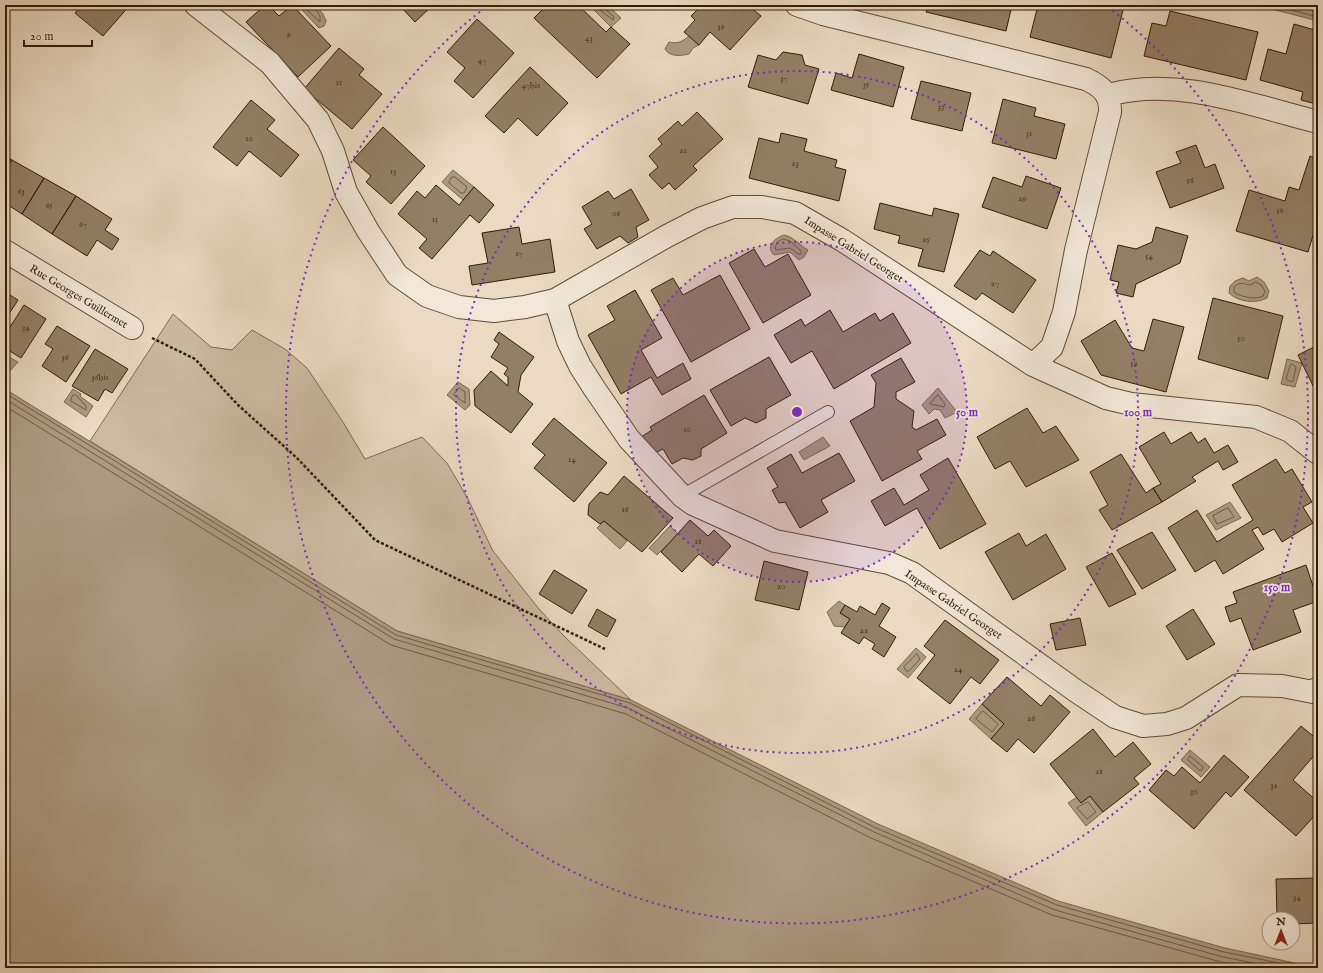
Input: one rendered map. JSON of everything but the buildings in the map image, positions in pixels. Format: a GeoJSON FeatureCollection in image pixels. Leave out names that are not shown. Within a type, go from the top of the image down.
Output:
{"type":"FeatureCollection","features":[{"type":"Feature","properties":{"kind":"street","name":"Impasse Gabriel Georget"},"geometry":{"type":"LineString","coordinates":[[196,5],[270,63],[318,120],[333,151],[346,192],[368,231],[397,275],[427,296],[459,307],[494,311],[525,307],[556,300],[667,236],[702,218],[733,207],[762,207],[795,213],[842,240],[1033,365],[1106,398],[1131,404],[1256,417],[1290,431],[1318,453]]}},
{"type":"Feature","properties":{"kind":"street"},"geometry":{"type":"LineString","coordinates":[[798,5],[831,16],[1086,80],[1099,87],[1108,95],[1110,112],[1076,250],[1064,312],[1052,347],[1033,365]]}},
{"type":"Feature","properties":{"kind":"street"},"geometry":{"type":"LineString","coordinates":[[1108,95],[1134,90],[1154,89],[1206,93],[1318,122]]}},
{"type":"Feature","properties":{"kind":"street","name":"Rue Georges Guillermet"},"geometry":{"type":"LineString","coordinates":[[5,251],[132,328]]}},
{"type":"Feature","properties":{"kind":"street","name":"Impasse Gabriel Georget"},"geometry":{"type":"LineString","coordinates":[[556,300],[568,341],[594,388],[629,439],[682,496],[728,521],[775,541],[889,563],[912,573],[1076,691],[1115,717],[1143,726],[1167,724],[1186,718],[1238,685],[1282,686],[1316,692]]}},
{"type":"Feature","properties":{"kind":"lane"},"geometry":{"type":"LineString","coordinates":[[682,496],[828,412]]}},
{"type":"Feature","properties":{"kind":"path"},"geometry":{"type":"LineString","coordinates":[[132,328],[195,359],[238,405],[297,458],[375,540],[605,649]]}},
{"type":"Feature","properties":{"kind":"shaded area"},"geometry":{"type":"Polygon","coordinates":[[[173,314],[211,347],[232,350],[252,330],[285,349],[307,368],[343,422],[365,459],[422,437],[447,463],[467,497],[493,551],[539,609],[565,637],[631,700],[397,631],[90,441],[173,314]]]}},
{"type":"Feature","properties":{"kind":"water"},"geometry":{"type":"Polygon","coordinates":[[[302,5],[315,5],[323,14],[326,21],[324,26],[319,28],[303,11],[302,5]]]}},
{"type":"Feature","properties":{"kind":"water"},"geometry":{"type":"Polygon","coordinates":[[[598,5],[607,5],[621,18],[611,27],[593,9],[598,5]]]}},
{"type":"Feature","properties":{"kind":"water"},"geometry":{"type":"Polygon","coordinates":[[[1256,5],[1318,5],[1318,21],[1256,5]]]}},
{"type":"Feature","properties":{"kind":"water"},"geometry":{"type":"Polygon","coordinates":[[[689,36],[699,45],[693,48],[689,54],[672,55],[665,49],[669,42],[679,42],[689,36]]]}},
{"type":"Feature","properties":{"kind":"water"},"geometry":{"type":"Polygon","coordinates":[[[453,170],[474,187],[463,200],[442,182],[453,170]]]}},
{"type":"Feature","properties":{"kind":"water"},"geometry":{"type":"Polygon","coordinates":[[[784,235],[791,237],[808,250],[804,257],[799,260],[790,252],[774,255],[771,252],[770,248],[772,243],[777,238],[784,235]]]}},
{"type":"Feature","properties":{"kind":"water"},"geometry":{"type":"Polygon","coordinates":[[[1257,277],[1264,282],[1269,291],[1267,298],[1258,301],[1247,301],[1237,298],[1229,293],[1230,286],[1235,281],[1243,278],[1249,281],[1257,277]]]}},
{"type":"Feature","properties":{"kind":"water"},"geometry":{"type":"Polygon","coordinates":[[[5,355],[18,362],[8,373],[5,371],[5,355]]]}},
{"type":"Feature","properties":{"kind":"water"},"geometry":{"type":"Polygon","coordinates":[[[1287,359],[1302,363],[1295,387],[1281,384],[1287,359]]]}},
{"type":"Feature","properties":{"kind":"water"},"geometry":{"type":"Polygon","coordinates":[[[458,382],[469,389],[470,405],[465,410],[447,395],[458,382]]]}},
{"type":"Feature","properties":{"kind":"water"},"geometry":{"type":"Polygon","coordinates":[[[938,388],[957,412],[945,418],[940,410],[934,409],[929,414],[922,405],[938,388]]]}},
{"type":"Feature","properties":{"kind":"water"},"geometry":{"type":"Polygon","coordinates":[[[5,389],[397,631],[631,700],[878,824],[1058,901],[1225,948],[1318,968],[5,968],[5,389]]]}},
{"type":"Feature","properties":{"kind":"water"},"geometry":{"type":"Polygon","coordinates":[[[73,389],[81,394],[80,396],[93,406],[86,417],[64,402],[73,389]]]}},
{"type":"Feature","properties":{"kind":"water"},"geometry":{"type":"Polygon","coordinates":[[[823,437],[830,446],[804,460],[799,452],[823,437]]]}},
{"type":"Feature","properties":{"kind":"water"},"geometry":{"type":"Polygon","coordinates":[[[1230,502],[1241,518],[1216,530],[1206,515],[1230,502]]]}},
{"type":"Feature","properties":{"kind":"water"},"geometry":{"type":"Polygon","coordinates":[[[604,521],[627,541],[620,549],[597,528],[604,521]]]}},
{"type":"Feature","properties":{"kind":"water"},"geometry":{"type":"Polygon","coordinates":[[[670,526],[678,534],[657,555],[649,548],[670,526]]]}},
{"type":"Feature","properties":{"kind":"water"},"geometry":{"type":"Polygon","coordinates":[[[839,601],[845,605],[840,613],[850,619],[845,627],[834,626],[827,612],[839,601]]]}},
{"type":"Feature","properties":{"kind":"water"},"geometry":{"type":"Polygon","coordinates":[[[916,648],[926,657],[908,678],[897,669],[916,648]]]}},
{"type":"Feature","properties":{"kind":"water"},"geometry":{"type":"Polygon","coordinates":[[[982,704],[1004,724],[991,739],[969,719],[982,704]]]}},
{"type":"Feature","properties":{"kind":"water"},"geometry":{"type":"Polygon","coordinates":[[[1190,750],[1210,767],[1201,777],[1181,760],[1190,750]]]}},
{"type":"Feature","properties":{"kind":"water"},"geometry":{"type":"Polygon","coordinates":[[[1090,796],[1103,812],[1086,826],[1068,803],[1077,797],[1090,796]]]}}]}
